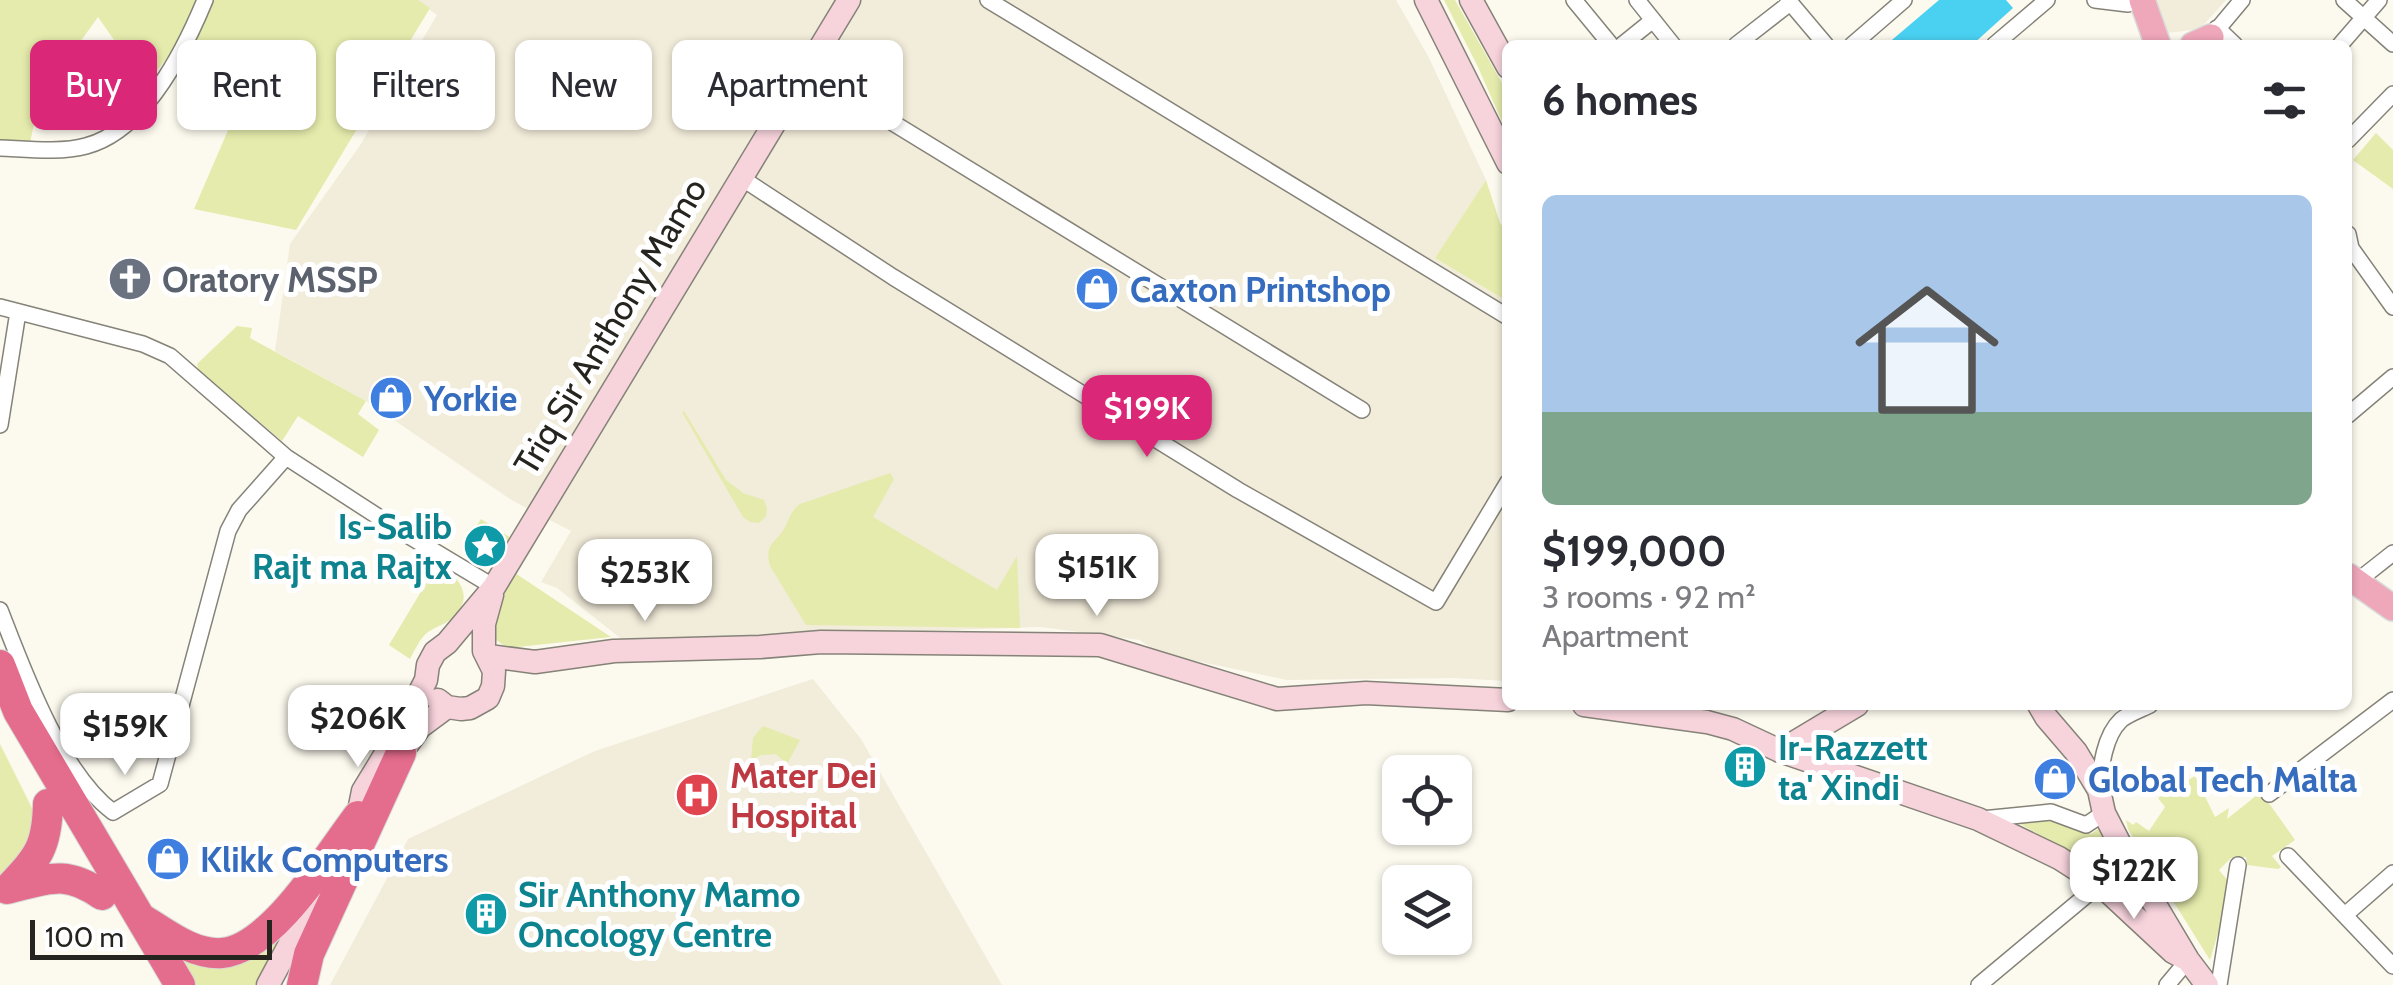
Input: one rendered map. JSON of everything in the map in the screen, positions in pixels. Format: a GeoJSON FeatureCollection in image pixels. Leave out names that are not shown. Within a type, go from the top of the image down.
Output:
{"type":"FeatureCollection","features":[{"type":"Feature","properties":{"kind":"highway"},"geometry":{"type":"LineString","coordinates":[[0,665],[18,711],[180,985]]}},
{"type":"Feature","properties":{"kind":"highway"},"geometry":{"type":"LineString","coordinates":[[0,709],[48,804],[156,985]]}},
{"type":"Feature","properties":{"kind":"highway"},"geometry":{"type":"LineString","coordinates":[[302,985],[309,954],[401,753]]}},
{"type":"Feature","properties":{"kind":"highway"},"geometry":{"type":"LineString","coordinates":[[4,892],[43,846],[48,804]]}},
{"type":"Feature","properties":{"kind":"highway"},"geometry":{"type":"LineString","coordinates":[[137,916],[180,942],[202,950],[224,953],[248,944],[286,912],[358,816]]}},
{"type":"Feature","properties":{"kind":"highway"},"geometry":{"type":"LineString","coordinates":[[4,892],[47,879],[69,878],[84,882],[102,895]]}},
{"type":"Feature","properties":{"kind":"main road","name":"Triq Sir Anthony Mamo"},"geometry":{"type":"LineString","coordinates":[[824,40],[848,0]]}},
{"type":"Feature","properties":{"kind":"main road"},"geometry":{"type":"LineString","coordinates":[[1426,0],[1502,151]]}},
{"type":"Feature","properties":{"kind":"main road"},"geometry":{"type":"LineString","coordinates":[[1471,0],[1502,56]]}},
{"type":"Feature","properties":{"kind":"main road"},"geometry":{"type":"LineString","coordinates":[[2132,1],[2140,40]]}},
{"type":"Feature","properties":{"kind":"main road"},"geometry":{"type":"LineString","coordinates":[[2132,1],[2155,40]]}},
{"type":"Feature","properties":{"kind":"main road","name":"Triq Sir Anthony Mamo"},"geometry":{"type":"LineString","coordinates":[[358,816],[363,791],[402,727],[426,680],[435,652],[447,644],[494,586],[769,130]]}},
{"type":"Feature","properties":{"kind":"main road"},"geometry":{"type":"LineString","coordinates":[[1494,136],[1502,160]]}},
{"type":"Feature","properties":{"kind":"main road"},"geometry":{"type":"LineString","coordinates":[[2352,580],[2393,608]]}},
{"type":"Feature","properties":{"kind":"main road","name":"Triq Sir Anthony Mamo"},"geometry":{"type":"LineString","coordinates":[[268,985],[358,816],[420,727],[448,707],[470,708],[488,698],[494,671],[486,654],[484,624],[494,586]]}},
{"type":"Feature","properties":{"kind":"main road"},"geometry":{"type":"LineString","coordinates":[[447,644],[467,642],[486,654],[535,662],[614,651],[821,642],[1100,645],[1277,698],[1366,693],[1502,700]]}},
{"type":"Feature","properties":{"kind":"main road"},"geometry":{"type":"LineString","coordinates":[[493,686],[535,662]]}},
{"type":"Feature","properties":{"kind":"main road"},"geometry":{"type":"LineString","coordinates":[[426,680],[433,696],[448,707]]}},
{"type":"Feature","properties":{"kind":"main road"},"geometry":{"type":"LineString","coordinates":[[1620,710],[1734,729],[1780,750],[1978,819],[2059,858],[2100,884],[2173,952],[2188,960]]}},
{"type":"Feature","properties":{"kind":"main road"},"geometry":{"type":"LineString","coordinates":[[1780,750],[1841,710]]}},
{"type":"Feature","properties":{"kind":"main road"},"geometry":{"type":"LineString","coordinates":[[2043,710],[2099,790],[2104,813],[2126,856],[2207,985]]}},
{"type":"Feature","properties":{"kind":"street"},"geometry":{"type":"LineString","coordinates":[[0,148],[84,147],[111,135],[135,116],[158,88],[206,0]]}},
{"type":"Feature","properties":{"kind":"street"},"geometry":{"type":"LineString","coordinates":[[988,0],[1502,313]]}},
{"type":"Feature","properties":{"kind":"street"},"geometry":{"type":"LineString","coordinates":[[1574,0],[1607,40]]}},
{"type":"Feature","properties":{"kind":"street"},"geometry":{"type":"LineString","coordinates":[[1637,0],[1669,40]]}},
{"type":"Feature","properties":{"kind":"street"},"geometry":{"type":"LineString","coordinates":[[1858,40],[1904,0]]}},
{"type":"Feature","properties":{"kind":"street"},"geometry":{"type":"LineString","coordinates":[[2000,40],[2046,0]]}},
{"type":"Feature","properties":{"kind":"street"},"geometry":{"type":"LineString","coordinates":[[2095,0],[2132,1]]}},
{"type":"Feature","properties":{"kind":"street"},"geometry":{"type":"LineString","coordinates":[[2213,40],[2242,0]]}},
{"type":"Feature","properties":{"kind":"street"},"geometry":{"type":"LineString","coordinates":[[2344,0],[2393,44]]}},
{"type":"Feature","properties":{"kind":"street"},"geometry":{"type":"LineString","coordinates":[[2344,40],[2379,0]]}},
{"type":"Feature","properties":{"kind":"street"},"geometry":{"type":"LineString","coordinates":[[1742,40],[1789,2],[1822,40]]}},
{"type":"Feature","properties":{"kind":"street"},"geometry":{"type":"LineString","coordinates":[[1628,40],[1653,20]]}},
{"type":"Feature","properties":{"kind":"street"},"geometry":{"type":"LineString","coordinates":[[2352,136],[2393,94]]}},
{"type":"Feature","properties":{"kind":"street"},"geometry":{"type":"LineString","coordinates":[[903,128],[1362,410]]}},
{"type":"Feature","properties":{"kind":"street"},"geometry":{"type":"LineString","coordinates":[[740,177],[1238,490],[1436,602],[1502,492]]}},
{"type":"Feature","properties":{"kind":"street"},"geometry":{"type":"LineString","coordinates":[[2352,249],[2393,307]]}},
{"type":"Feature","properties":{"kind":"street"},"geometry":{"type":"LineString","coordinates":[[0,307],[143,344],[170,356],[286,457],[494,586]]}},
{"type":"Feature","properties":{"kind":"street"},"geometry":{"type":"LineString","coordinates":[[0,424],[18,312]]}},
{"type":"Feature","properties":{"kind":"street"},"geometry":{"type":"LineString","coordinates":[[2352,412],[2393,376]]}},
{"type":"Feature","properties":{"kind":"street"},"geometry":{"type":"LineString","coordinates":[[0,610],[30,688],[76,773],[111,812],[160,784],[228,530],[239,510],[286,457]]}},
{"type":"Feature","properties":{"kind":"street"},"geometry":{"type":"LineString","coordinates":[[2352,580],[2393,553]]}},
{"type":"Feature","properties":{"kind":"street"},"geometry":{"type":"LineString","coordinates":[[2269,794],[2393,700]]}},
{"type":"Feature","properties":{"kind":"street"},"geometry":{"type":"LineString","coordinates":[[2099,790],[2108,741],[2121,720],[2140,710]]}},
{"type":"Feature","properties":{"kind":"street"},"geometry":{"type":"LineString","coordinates":[[1978,819],[2051,812],[2086,825],[2104,813]]}},
{"type":"Feature","properties":{"kind":"street"},"geometry":{"type":"LineString","coordinates":[[1979,985],[2100,884],[2126,856]]}},
{"type":"Feature","properties":{"kind":"street"},"geometry":{"type":"LineString","coordinates":[[2288,856],[2393,966]]}},
{"type":"Feature","properties":{"kind":"street"},"geometry":{"type":"LineString","coordinates":[[2220,985],[2238,866]]}},
{"type":"Feature","properties":{"kind":"street"},"geometry":{"type":"LineString","coordinates":[[2344,915],[2393,873]]}},
{"type":"Feature","properties":{"kind":"street"},"geometry":{"type":"LineString","coordinates":[[2167,985],[2188,960]]}},
{"type":"Feature","properties":{"kind":"shaded area"},"geometry":{"type":"Polygon","coordinates":[[[415,0],[1396,0],[1428,56],[1486,180],[1435,258],[1502,298],[1502,681],[1287,680],[1158,653],[1140,640],[1041,627],[624,641],[557,588],[541,582],[571,531],[513,501],[366,401],[275,351],[290,244],[369,130],[495,130],[495,40],[422,40],[437,15],[415,0]]]}},
{"type":"Feature","properties":{"kind":"shaded area"},"geometry":{"type":"Polygon","coordinates":[[[2155,0],[2226,0],[2200,29],[2167,33],[2155,0]]]}},
{"type":"Feature","properties":{"kind":"shaded area","name":"Mater Dei Hospital"},"geometry":{"type":"Polygon","coordinates":[[[813,679],[861,739],[1002,985],[330,985],[408,839],[595,751],[813,679]]]}},
{"type":"Feature","properties":{"kind":"green space"},"geometry":{"type":"Polygon","coordinates":[[[0,0],[418,0],[430,8],[411,40],[336,40],[336,130],[356,130],[296,230],[194,209],[228,130],[316,130],[316,40],[177,40],[177,58],[170,54],[157,71],[157,40],[114,40],[98,17],[81,40],[30,40],[30,143],[0,142],[0,0]]]}},
{"type":"Feature","properties":{"kind":"green space"},"geometry":{"type":"Polygon","coordinates":[[[1444,0],[1455,0],[1502,83],[1502,122],[1444,0]]]}},
{"type":"Feature","properties":{"kind":"green space"},"geometry":{"type":"Polygon","coordinates":[[[2376,133],[2393,150],[2393,189],[2353,160],[2376,133]]]}},
{"type":"Feature","properties":{"kind":"green space"},"geometry":{"type":"Polygon","coordinates":[[[1486,180],[1502,226],[1502,298],[1435,258],[1486,180]]]}},
{"type":"Feature","properties":{"kind":"green space"},"geometry":{"type":"Polygon","coordinates":[[[237,326],[252,328],[250,338],[366,401],[358,414],[379,430],[363,457],[298,416],[282,441],[198,369],[197,364],[237,326]]]}},
{"type":"Feature","properties":{"kind":"green space"},"geometry":{"type":"Polygon","coordinates":[[[684,411],[726,480],[743,493],[764,500],[766,516],[759,523],[743,517],[684,411]]]}},
{"type":"Feature","properties":{"kind":"green space"},"geometry":{"type":"Polygon","coordinates":[[[890,473],[894,479],[873,517],[997,590],[1017,556],[1020,628],[806,625],[770,566],[770,548],[800,504],[890,473]]]}},
{"type":"Feature","properties":{"kind":"green space"},"geometry":{"type":"Polygon","coordinates":[[[481,519],[511,538],[493,568],[464,555],[465,544],[481,519]]]}},
{"type":"Feature","properties":{"kind":"green space"},"geometry":{"type":"Polygon","coordinates":[[[440,560],[459,582],[462,603],[450,620],[425,635],[410,659],[389,645],[440,560]]]}},
{"type":"Feature","properties":{"kind":"green space"},"geometry":{"type":"Polygon","coordinates":[[[515,573],[611,637],[507,648],[495,639],[491,618],[515,573]]]}},
{"type":"Feature","properties":{"kind":"green space"},"geometry":{"type":"Polygon","coordinates":[[[763,726],[800,740],[787,764],[776,754],[751,760],[753,738],[763,726]]]}},
{"type":"Feature","properties":{"kind":"green space"},"geometry":{"type":"Polygon","coordinates":[[[0,744],[40,824],[0,886],[0,744]]]}},
{"type":"Feature","properties":{"kind":"green space"},"geometry":{"type":"Polygon","coordinates":[[[2195,776],[2215,817],[2229,808],[2227,819],[2261,792],[2295,840],[2272,856],[2281,867],[2278,869],[2247,865],[2246,857],[2231,858],[2219,870],[2232,886],[2210,960],[2126,820],[2149,831],[2165,807],[2158,798],[2195,776]]]}},
{"type":"Feature","properties":{"kind":"green space"},"geometry":{"type":"Polygon","coordinates":[[[2052,817],[2091,834],[2098,829],[2111,847],[2113,862],[2101,870],[2015,821],[2052,817]]]}},
{"type":"Feature","properties":{"kind":"green space"},"geometry":{"type":"Polygon","coordinates":[[[293,909],[255,985],[192,985],[164,940],[199,957],[293,909]]]}},
{"type":"Feature","properties":{"kind":"water"},"geometry":{"type":"Polygon","coordinates":[[[1939,0],[2006,0],[2013,8],[1978,40],[1892,40],[1939,0]]]}},
{"type":"Feature","properties":{"kind":"place","name":"Oratory MSSP"},"geometry":{"type":"Point","coordinates":[130,279]}},
{"type":"Feature","properties":{"kind":"place","name":"Caxton Printshop"},"geometry":{"type":"Point","coordinates":[1097,289]}},
{"type":"Feature","properties":{"kind":"place","name":"Yorkie"},"geometry":{"type":"Point","coordinates":[391,398]}},
{"type":"Feature","properties":{"kind":"place","name":"Is-Salib Rajt ma Rajtx"},"geometry":{"type":"Point","coordinates":[485,546]}},
{"type":"Feature","properties":{"kind":"place","name":"Ir-Razzett ta' Xindi"},"geometry":{"type":"Point","coordinates":[1745,767]}},
{"type":"Feature","properties":{"kind":"place","name":"Global Tech Malta"},"geometry":{"type":"Point","coordinates":[2055,779]}},
{"type":"Feature","properties":{"kind":"place","name":"Mater Dei Hospital"},"geometry":{"type":"Point","coordinates":[697,795]}},
{"type":"Feature","properties":{"kind":"place","name":"Klikk Computers"},"geometry":{"type":"Point","coordinates":[168,859]}},
{"type":"Feature","properties":{"kind":"place","name":"Sir Anthony Mamo Oncology Centre"},"geometry":{"type":"Point","coordinates":[486,914]}}]}
